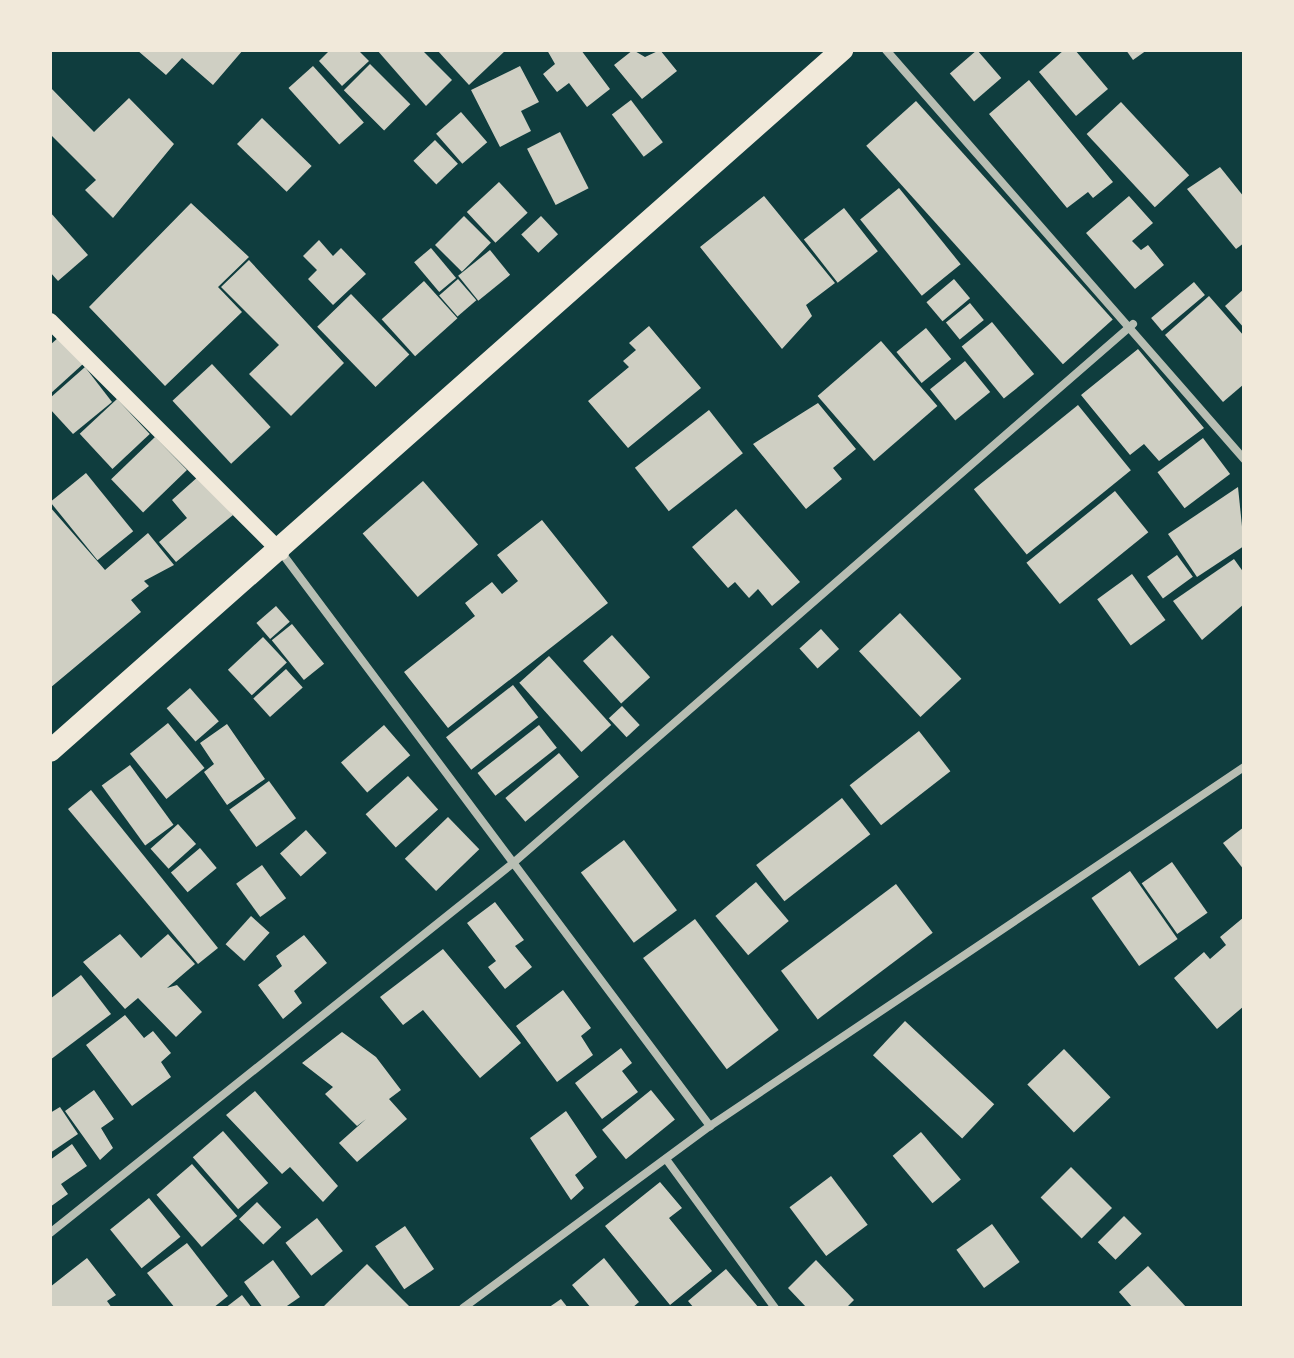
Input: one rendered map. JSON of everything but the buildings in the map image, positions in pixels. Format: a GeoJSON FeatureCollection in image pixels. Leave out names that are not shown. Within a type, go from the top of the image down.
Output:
{"type":"FeatureCollection","features":[{"type":"Feature","properties":{"kind":"highway"},"geometry":{"type":"LineString","coordinates":[[50,751],[281,552],[842,50]]}},
{"type":"Feature","properties":{"kind":"main road"},"geometry":{"type":"LineString","coordinates":[[52,327],[281,552]]}},
{"type":"Feature","properties":{"kind":"street"},"geometry":{"type":"LineString","coordinates":[[886,50],[1133,324],[1244,459]]}},
{"type":"Feature","properties":{"kind":"street"},"geometry":{"type":"LineString","coordinates":[[50,1233],[512,864],[1133,324]]}},
{"type":"Feature","properties":{"kind":"street"},"geometry":{"type":"LineString","coordinates":[[281,552],[710,1126]]}},
{"type":"Feature","properties":{"kind":"street"},"geometry":{"type":"LineString","coordinates":[[463,1308],[710,1126],[1244,767]]}},
{"type":"Feature","properties":{"kind":"street"},"geometry":{"type":"LineString","coordinates":[[666,1159],[775,1308]]}}]}
